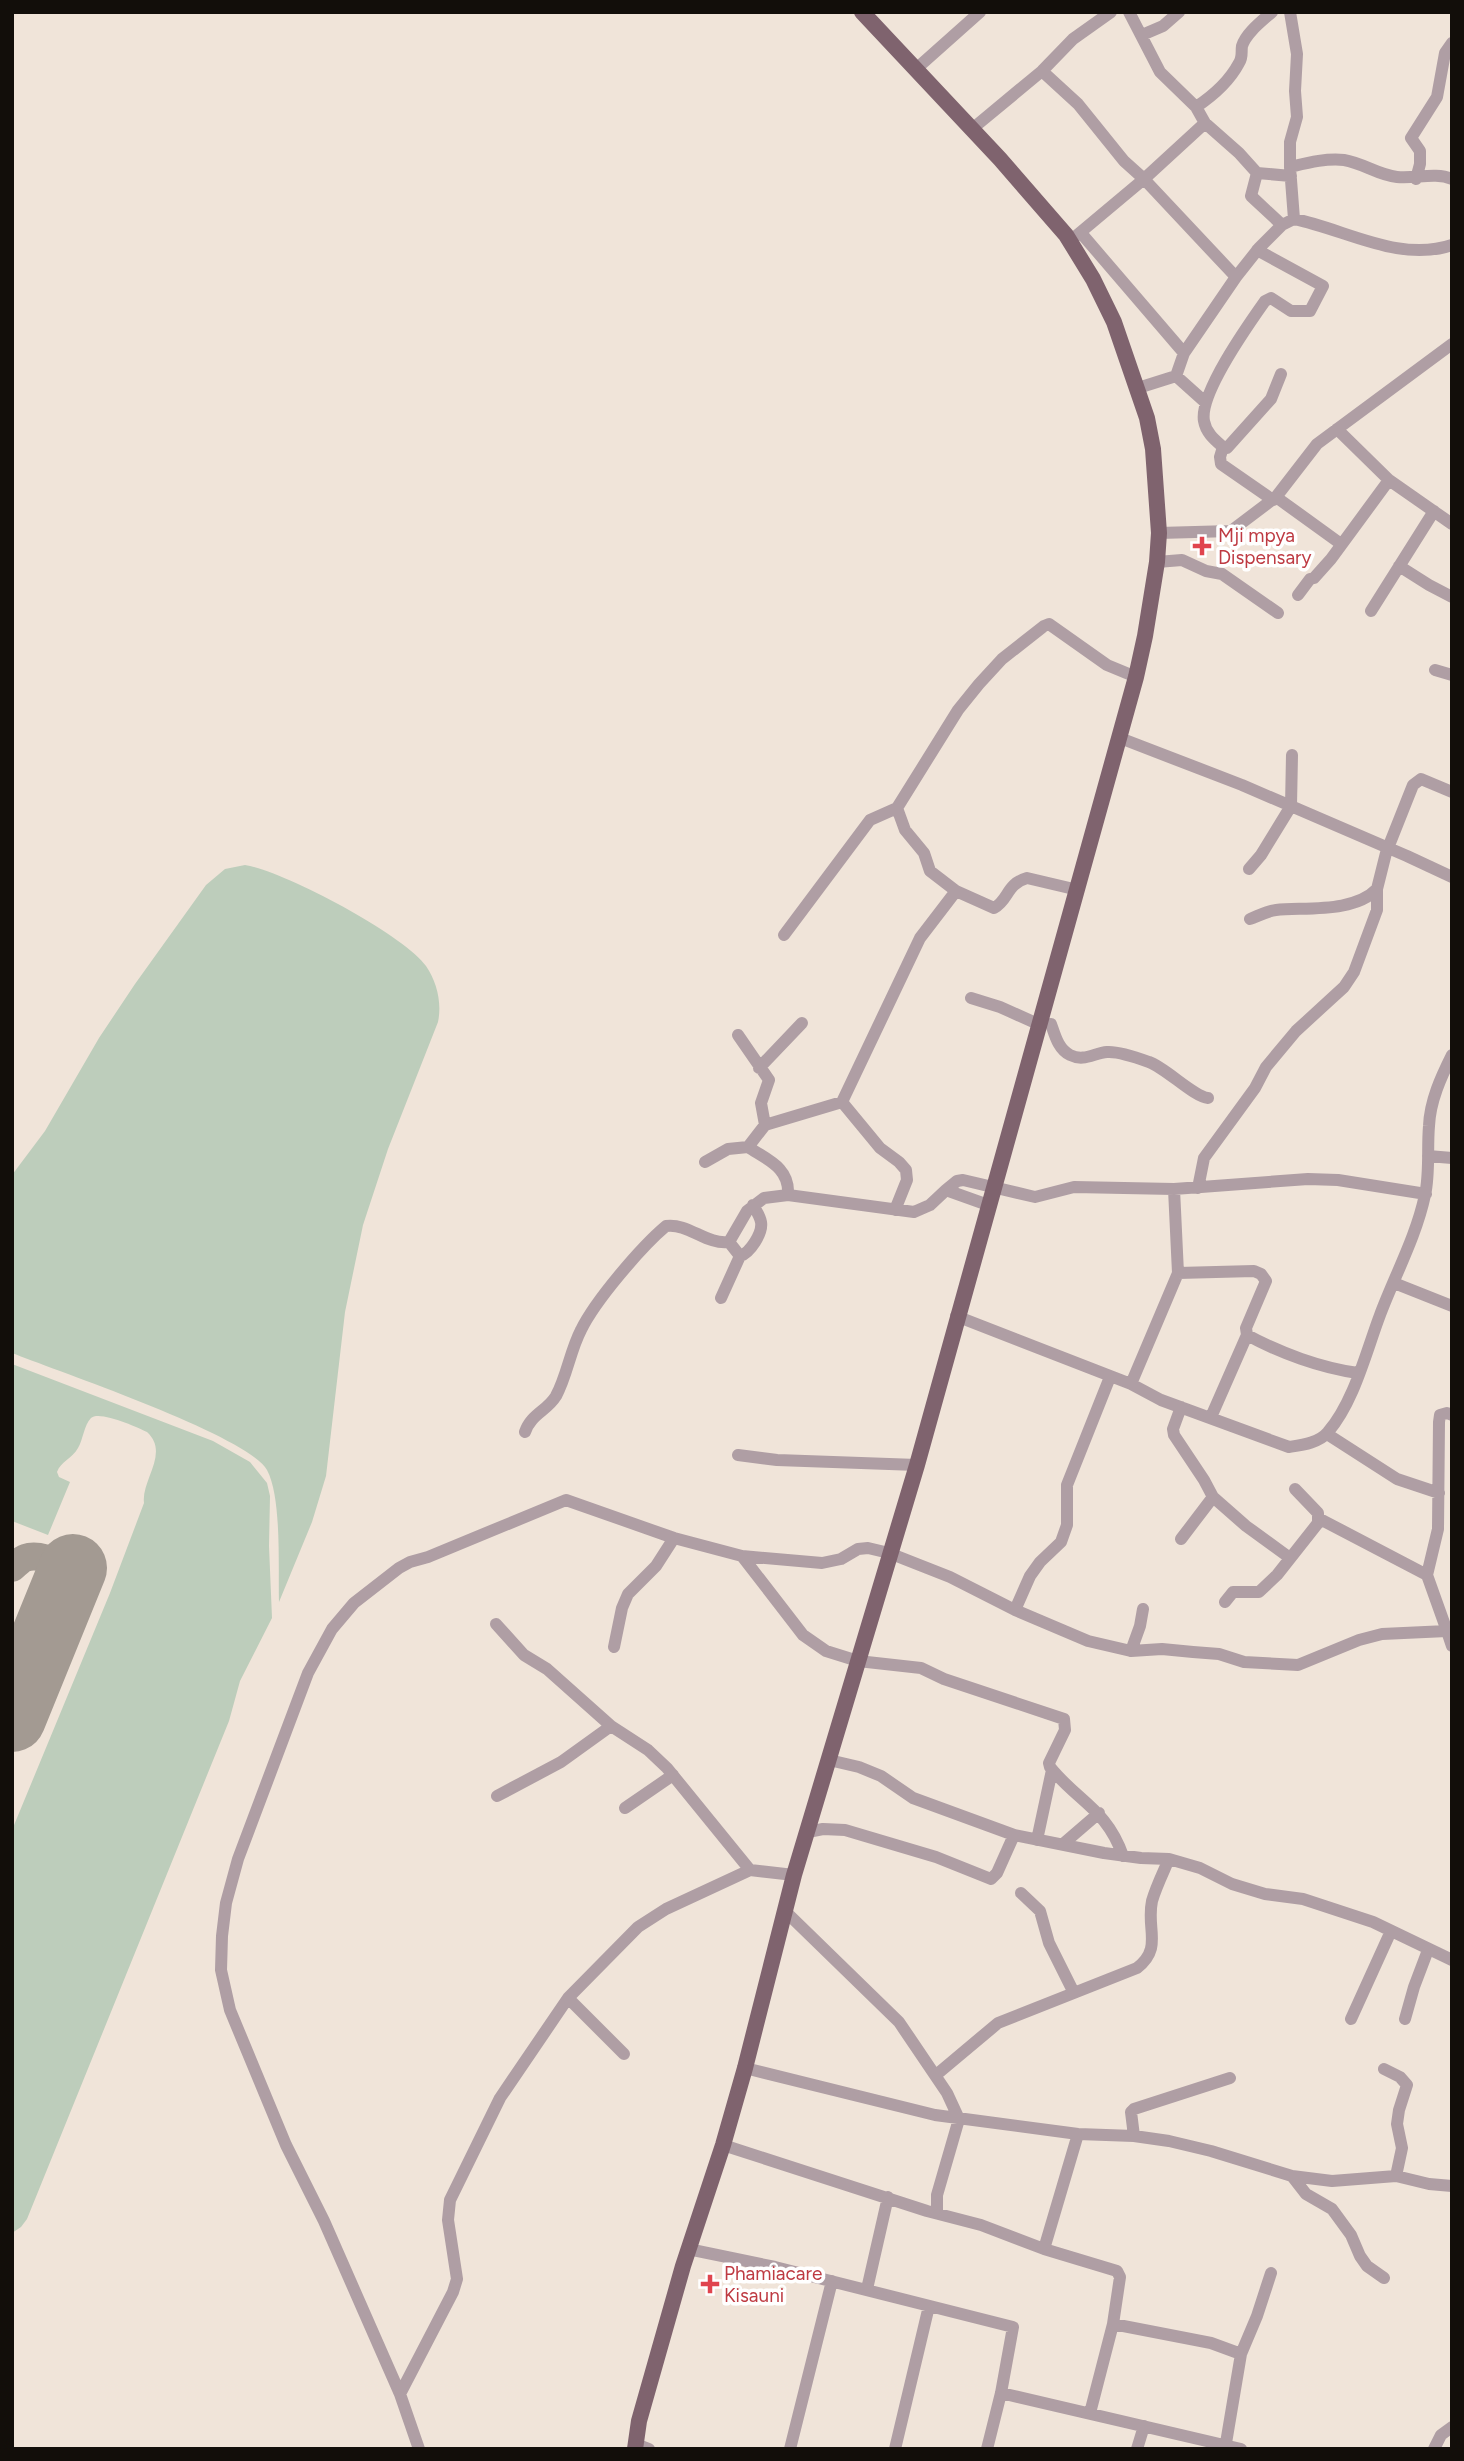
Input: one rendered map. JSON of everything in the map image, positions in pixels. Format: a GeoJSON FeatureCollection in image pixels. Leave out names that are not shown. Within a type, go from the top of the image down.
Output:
{"type":"FeatureCollection","features":[{"type":"Feature","properties":{"kind":"main road"},"geometry":{"type":"LineString","coordinates":[[640,2447],[639,2421],[688,2249],[723,2145],[794,1875],[917,1465],[956,1316],[1120,738],[1145,636],[1157,562],[1159,533],[1153,449],[1147,418],[1114,322],[1075,237],[862,12]]}},
{"type":"Feature","properties":{"kind":"street"},"geometry":{"type":"LineString","coordinates":[[916,69],[980,12]]}},
{"type":"Feature","properties":{"kind":"street"},"geometry":{"type":"LineString","coordinates":[[972,130],[1042,71],[1073,39],[1111,12]]}},
{"type":"Feature","properties":{"kind":"street"},"geometry":{"type":"LineString","coordinates":[[1129,12],[1160,72],[1196,107],[1205,123],[1257,173],[1290,172],[1312,161],[1344,160],[1387,176],[1416,179],[1435,175],[1452,179]]}},
{"type":"Feature","properties":{"kind":"street"},"geometry":{"type":"LineString","coordinates":[[1142,35],[1163,26],[1179,12]]}},
{"type":"Feature","properties":{"kind":"street"},"geometry":{"type":"LineString","coordinates":[[1196,107],[1216,94],[1242,60],[1242,46],[1249,34],[1272,12]]}},
{"type":"Feature","properties":{"kind":"street"},"geometry":{"type":"LineString","coordinates":[[1176,376],[1184,353],[1236,276],[1257,250],[1288,222],[1290,142],[1297,117],[1297,54],[1290,12]]}},
{"type":"Feature","properties":{"kind":"street"},"geometry":{"type":"LineString","coordinates":[[1416,179],[1420,151],[1411,138],[1447,78],[1445,53],[1452,43]]}},
{"type":"Feature","properties":{"kind":"street"},"geometry":{"type":"LineString","coordinates":[[1042,71],[1078,104],[1124,161],[1236,276]]}},
{"type":"Feature","properties":{"kind":"street"},"geometry":{"type":"LineString","coordinates":[[1184,353],[1075,237],[1205,123]]}},
{"type":"Feature","properties":{"kind":"street"},"geometry":{"type":"LineString","coordinates":[[1257,173],[1251,196],[1288,222],[1403,250],[1438,250],[1452,245]]}},
{"type":"Feature","properties":{"kind":"street"},"geometry":{"type":"LineString","coordinates":[[1223,447],[1206,428],[1203,418],[1205,402],[1238,340],[1265,301],[1270,298],[1291,311],[1310,312],[1323,286],[1257,250]]}},
{"type":"Feature","properties":{"kind":"street"},"geometry":{"type":"LineString","coordinates":[[1159,533],[1231,531],[1274,499],[1317,444],[1452,344]]}},
{"type":"Feature","properties":{"kind":"street"},"geometry":{"type":"LineString","coordinates":[[1223,447],[1227,448],[1271,399],[1281,374]]}},
{"type":"Feature","properties":{"kind":"street"},"geometry":{"type":"LineString","coordinates":[[1176,376],[1205,402]]}},
{"type":"Feature","properties":{"kind":"street"},"geometry":{"type":"LineString","coordinates":[[1138,388],[1176,376]]}},
{"type":"Feature","properties":{"kind":"street"},"geometry":{"type":"LineString","coordinates":[[1337,429],[1389,480],[1452,524]]}},
{"type":"Feature","properties":{"kind":"street"},"geometry":{"type":"LineString","coordinates":[[1223,447],[1221,464],[1341,544]]}},
{"type":"Feature","properties":{"kind":"street"},"geometry":{"type":"LineString","coordinates":[[1298,596],[1310,579],[1331,559],[1389,480]]}},
{"type":"Feature","properties":{"kind":"street"},"geometry":{"type":"LineString","coordinates":[[1371,611],[1434,511]]}},
{"type":"Feature","properties":{"kind":"street"},"geometry":{"type":"LineString","coordinates":[[1157,562],[1182,560],[1206,571],[1222,574],[1278,613]]}},
{"type":"Feature","properties":{"kind":"street"},"geometry":{"type":"LineString","coordinates":[[1399,566],[1452,597]]}},
{"type":"Feature","properties":{"kind":"street"},"geometry":{"type":"LineString","coordinates":[[784,935],[870,820],[897,807],[958,710],[979,684],[1002,659],[1044,626],[1049,624],[1107,665],[1136,677]]}},
{"type":"Feature","properties":{"kind":"street"},"geometry":{"type":"LineString","coordinates":[[1436,670],[1452,675]]}},
{"type":"Feature","properties":{"kind":"street"},"geometry":{"type":"LineString","coordinates":[[1120,738],[1291,806],[1452,877]]}},
{"type":"Feature","properties":{"kind":"street"},"geometry":{"type":"LineString","coordinates":[[1249,869],[1261,855],[1291,806],[1292,755]]}},
{"type":"Feature","properties":{"kind":"street"},"geometry":{"type":"LineString","coordinates":[[1198,1188],[1204,1158],[1255,1088],[1266,1067],[1296,1031],[1344,987],[1354,972],[1377,910],[1377,889],[1389,848],[1413,785],[1421,779],[1452,792]]}},
{"type":"Feature","properties":{"kind":"street"},"geometry":{"type":"LineString","coordinates":[[897,807],[905,830],[923,853],[930,871],[956,891],[994,908],[1000,905],[1009,889],[1018,881],[1027,878],[1078,890]]}},
{"type":"Feature","properties":{"kind":"street"},"geometry":{"type":"LineString","coordinates":[[1250,919],[1272,911],[1334,907],[1370,895],[1377,889]]}},
{"type":"Feature","properties":{"kind":"street"},"geometry":{"type":"LineString","coordinates":[[748,1147],[765,1125],[842,1101],[920,938],[956,891]]}},
{"type":"Feature","properties":{"kind":"street"},"geometry":{"type":"LineString","coordinates":[[971,998],[1000,1007],[1038,1024]]}},
{"type":"Feature","properties":{"kind":"street"},"geometry":{"type":"LineString","coordinates":[[759,1068],[802,1023]]}},
{"type":"Feature","properties":{"kind":"street"},"geometry":{"type":"LineString","coordinates":[[1031,1051],[1037,1049],[1051,1024],[1061,1048],[1071,1055],[1083,1059],[1108,1052],[1148,1062],[1208,1098]]}},
{"type":"Feature","properties":{"kind":"street"},"geometry":{"type":"LineString","coordinates":[[738,1035],[769,1080],[761,1103],[765,1125]]}},
{"type":"Feature","properties":{"kind":"street"},"geometry":{"type":"LineString","coordinates":[[956,1316],[1131,1384],[1181,1407],[1289,1447],[1306,1445],[1327,1434],[1350,1396],[1412,1239],[1426,1194],[1429,1122],[1437,1085],[1452,1055]]}},
{"type":"Feature","properties":{"kind":"street"},"geometry":{"type":"LineString","coordinates":[[842,1101],[880,1148],[906,1170],[907,1180],[895,1210]]}},
{"type":"Feature","properties":{"kind":"street"},"geometry":{"type":"LineString","coordinates":[[705,1162],[728,1149],[748,1147],[785,1175],[789,1183],[788,1195]]}},
{"type":"Feature","properties":{"kind":"street"},"geometry":{"type":"LineString","coordinates":[[1427,1156],[1452,1158]]}},
{"type":"Feature","properties":{"kind":"street"},"geometry":{"type":"LineString","coordinates":[[729,1242],[747,1211],[764,1198],[788,1195],[914,1212],[930,1205],[957,1181],[963,1180],[1035,1197],[1073,1187],[1174,1189],[1308,1179],[1338,1180],[1426,1194]]}},
{"type":"Feature","properties":{"kind":"street"},"geometry":{"type":"LineString","coordinates":[[1131,1384],[1178,1273],[1174,1189]]}},
{"type":"Feature","properties":{"kind":"street"},"geometry":{"type":"LineString","coordinates":[[946,1191],[988,1205]]}},
{"type":"Feature","properties":{"kind":"street"},"geometry":{"type":"LineString","coordinates":[[721,1298],[740,1256],[749,1251],[762,1226],[753,1205]]}},
{"type":"Feature","properties":{"kind":"street"},"geometry":{"type":"LineString","coordinates":[[525,1432],[528,1422],[556,1396],[580,1331],[595,1306],[666,1226],[673,1225],[694,1231],[712,1241],[729,1242],[740,1256]]}},
{"type":"Feature","properties":{"kind":"street"},"geometry":{"type":"LineString","coordinates":[[1178,1273],[1254,1271],[1261,1274],[1266,1281],[1246,1328],[1247,1335],[1211,1418]]}},
{"type":"Feature","properties":{"kind":"street"},"geometry":{"type":"LineString","coordinates":[[1394,1283],[1452,1306]]}},
{"type":"Feature","properties":{"kind":"street"},"geometry":{"type":"LineString","coordinates":[[1247,1335],[1314,1363],[1358,1373]]}},
{"type":"Feature","properties":{"kind":"street"},"geometry":{"type":"LineString","coordinates":[[1015,1610],[1030,1576],[1061,1542],[1067,1525],[1067,1485],[1110,1377]]}},
{"type":"Feature","properties":{"kind":"street"},"geometry":{"type":"LineString","coordinates":[[1181,1407],[1173,1429],[1174,1435],[1213,1497],[1290,1558]]}},
{"type":"Feature","properties":{"kind":"street"},"geometry":{"type":"LineString","coordinates":[[1452,1415],[1447,1413],[1440,1416],[1439,1422],[1438,1530],[1427,1575],[1452,1646]]}},
{"type":"Feature","properties":{"kind":"street"},"geometry":{"type":"LineString","coordinates":[[1327,1434],[1397,1479],[1438,1493]]}},
{"type":"Feature","properties":{"kind":"street"},"geometry":{"type":"LineString","coordinates":[[738,1455],[777,1460],[917,1465]]}},
{"type":"Feature","properties":{"kind":"street"},"geometry":{"type":"LineString","coordinates":[[1225,1602],[1233,1592],[1259,1592],[1318,1523],[1318,1513],[1294,1489]]}},
{"type":"Feature","properties":{"kind":"street"},"geometry":{"type":"LineString","coordinates":[[1181,1539],[1213,1497]]}},
{"type":"Feature","properties":{"kind":"street"},"geometry":{"type":"LineString","coordinates":[[419,2449],[400,2394],[324,2221],[286,2144],[230,2010],[221,1970],[226,1903],[238,1859],[307,1673],[332,1629],[354,1603],[399,1568],[566,1500],[674,1538],[742,1556],[822,1563],[841,1559],[858,1549],[869,1548],[889,1553],[950,1577],[1015,1610],[1088,1641],[1131,1651],[1162,1649],[1219,1654],[1244,1662],[1298,1665],[1381,1634],[1447,1631]]}},
{"type":"Feature","properties":{"kind":"street"},"geometry":{"type":"LineString","coordinates":[[1318,1518],[1427,1575]]}},
{"type":"Feature","properties":{"kind":"street"},"geometry":{"type":"LineString","coordinates":[[614,1647],[622,1608],[628,1594],[656,1566],[674,1538]]}},
{"type":"Feature","properties":{"kind":"street"},"geometry":{"type":"LineString","coordinates":[[742,1556],[803,1634],[826,1651],[858,1661],[921,1668],[944,1679],[1064,1719],[1065,1730],[1049,1763],[1052,1770],[1099,1813],[1117,1840],[1122,1856]]}},
{"type":"Feature","properties":{"kind":"street"},"geometry":{"type":"LineString","coordinates":[[1131,1651],[1138,1635],[1143,1608]]}},
{"type":"Feature","properties":{"kind":"street"},"geometry":{"type":"LineString","coordinates":[[496,1624],[524,1655],[547,1669],[611,1726],[648,1750],[673,1775],[750,1870]]}},
{"type":"Feature","properties":{"kind":"street"},"geometry":{"type":"LineString","coordinates":[[497,1796],[561,1762],[611,1726]]}},
{"type":"Feature","properties":{"kind":"street"},"geometry":{"type":"LineString","coordinates":[[829,1760],[859,1767],[881,1776],[913,1798],[1014,1835],[1122,1856],[1169,1859],[1200,1868],[1265,1894],[1303,1899],[1373,1922],[1452,1960]]}},
{"type":"Feature","properties":{"kind":"street"},"geometry":{"type":"LineString","coordinates":[[1037,1840],[1052,1770]]}},
{"type":"Feature","properties":{"kind":"street"},"geometry":{"type":"LineString","coordinates":[[625,1808],[673,1775]]}},
{"type":"Feature","properties":{"kind":"street"},"geometry":{"type":"LineString","coordinates":[[1063,1844],[1099,1813]]}},
{"type":"Feature","properties":{"kind":"street"},"geometry":{"type":"LineString","coordinates":[[808,1832],[823,1829],[845,1830],[936,1857],[991,1879],[1014,1835]]}},
{"type":"Feature","properties":{"kind":"street"},"geometry":{"type":"LineString","coordinates":[[936,2075],[998,2023],[1137,1968],[1148,1959],[1152,1952],[1149,1919],[1153,1899],[1169,1859]]}},
{"type":"Feature","properties":{"kind":"street"},"geometry":{"type":"LineString","coordinates":[[400,2394],[453,2292],[457,2278],[448,2220],[450,2200],[500,2098],[568,1998],[638,1927],[666,1909],[750,1870],[794,1875]]}},
{"type":"Feature","properties":{"kind":"street"},"geometry":{"type":"LineString","coordinates":[[1021,1893],[1040,1910],[1049,1943],[1074,1993]]}},
{"type":"Feature","properties":{"kind":"street"},"geometry":{"type":"LineString","coordinates":[[786,1912],[899,2022],[947,2093],[959,2119],[937,2195],[937,2213]]}},
{"type":"Feature","properties":{"kind":"street"},"geometry":{"type":"LineString","coordinates":[[1351,2019],[1391,1931]]}},
{"type":"Feature","properties":{"kind":"street"},"geometry":{"type":"LineString","coordinates":[[1405,2019],[1428,1950]]}},
{"type":"Feature","properties":{"kind":"street"},"geometry":{"type":"LineString","coordinates":[[568,1998],[624,2054]]}},
{"type":"Feature","properties":{"kind":"street"},"geometry":{"type":"LineString","coordinates":[[745,2068],[959,2119],[1078,2134],[1134,2136],[1210,2151],[1292,2176],[1332,2180],[1396,2176],[1452,2186]]}},
{"type":"Feature","properties":{"kind":"street"},"geometry":{"type":"LineString","coordinates":[[1384,2070],[1400,2077],[1407,2085],[1399,2110],[1398,2133],[1402,2148],[1396,2176]]}},
{"type":"Feature","properties":{"kind":"street"},"geometry":{"type":"LineString","coordinates":[[1134,2136],[1131,2112],[1134,2109],[1230,2078]]}},
{"type":"Feature","properties":{"kind":"street"},"geometry":{"type":"LineString","coordinates":[[1044,2249],[1078,2134]]}},
{"type":"Feature","properties":{"kind":"street"},"geometry":{"type":"LineString","coordinates":[[723,2145],[1007,2233],[1044,2249],[1117,2271],[1119,2273],[1113,2323],[1090,2413]]}},
{"type":"Feature","properties":{"kind":"street"},"geometry":{"type":"LineString","coordinates":[[1292,2176],[1306,2194],[1332,2209],[1352,2235],[1367,2266],[1384,2278]]}},
{"type":"Feature","properties":{"kind":"street"},"geometry":{"type":"LineString","coordinates":[[867,2289],[888,2197]]}},
{"type":"Feature","properties":{"kind":"street"},"geometry":{"type":"LineString","coordinates":[[688,2249],[867,2289],[1013,2327],[991,2448]]}},
{"type":"Feature","properties":{"kind":"street"},"geometry":{"type":"LineString","coordinates":[[1226,2447],[1241,2354],[1271,2273]]}},
{"type":"Feature","properties":{"kind":"street"},"geometry":{"type":"LineString","coordinates":[[790,2449],[832,2281]]}},
{"type":"Feature","properties":{"kind":"street"},"geometry":{"type":"LineString","coordinates":[[895,2449],[929,2306]]}},
{"type":"Feature","properties":{"kind":"street"},"geometry":{"type":"LineString","coordinates":[[1113,2323],[1211,2343],[1241,2354]]}},
{"type":"Feature","properties":{"kind":"street"},"geometry":{"type":"LineString","coordinates":[[1001,2393],[1241,2449]]}},
{"type":"Feature","properties":{"kind":"street"},"geometry":{"type":"LineString","coordinates":[[1138,2449],[1144,2426]]}},
{"type":"Feature","properties":{"kind":"street"},"geometry":{"type":"LineString","coordinates":[[1434,2449],[1441,2435],[1452,2427]]}},
{"type":"Feature","properties":{"kind":"green space"},"geometry":{"type":"Polygon","coordinates":[[[245,865],[313,891],[394,938],[426,966],[436,986],[439,1000],[438,1022],[388,1149],[363,1225],[345,1312],[326,1476],[312,1522],[279,1602],[275,1498],[267,1470],[253,1456],[190,1423],[12,1353],[12,1175],[45,1131],[99,1038],[135,984],[206,885],[225,869],[245,865]]]}},
{"type":"Feature","properties":{"kind":"green space"},"geometry":{"type":"Polygon","coordinates":[[[12,1364],[213,1441],[250,1462],[267,1483],[270,1496],[272,1618],[240,1681],[229,1721],[27,2219],[12,2233],[12,1830],[110,1593],[144,1503],[156,1449],[147,1432],[102,1416],[91,1418],[78,1448],[57,1472],[59,1477],[70,1482],[48,1535],[12,1521],[12,1364]]]}},
{"type":"Feature","properties":{"kind":"taxiway"},"geometry":{"type":"LineString","coordinates":[[12,1568],[25,1558],[45,1558],[64,1569],[77,1586],[80,1595],[75,1610],[46,1634]]}},
{"type":"Feature","properties":{"kind":"taxiway"},"geometry":{"type":"LineString","coordinates":[[12,1667],[25,1687]]}},
{"type":"Feature","properties":{"kind":"runway"},"geometry":{"type":"LineString","coordinates":[[12,1718],[73,1568]]}},
{"type":"Feature","properties":{"kind":"place","name":"Mji mpya Dispensary"},"geometry":{"type":"Point","coordinates":[1202,546]}},
{"type":"Feature","properties":{"kind":"place","name":"Phamiacare Kisauni"},"geometry":{"type":"Point","coordinates":[710,2284]}}]}
